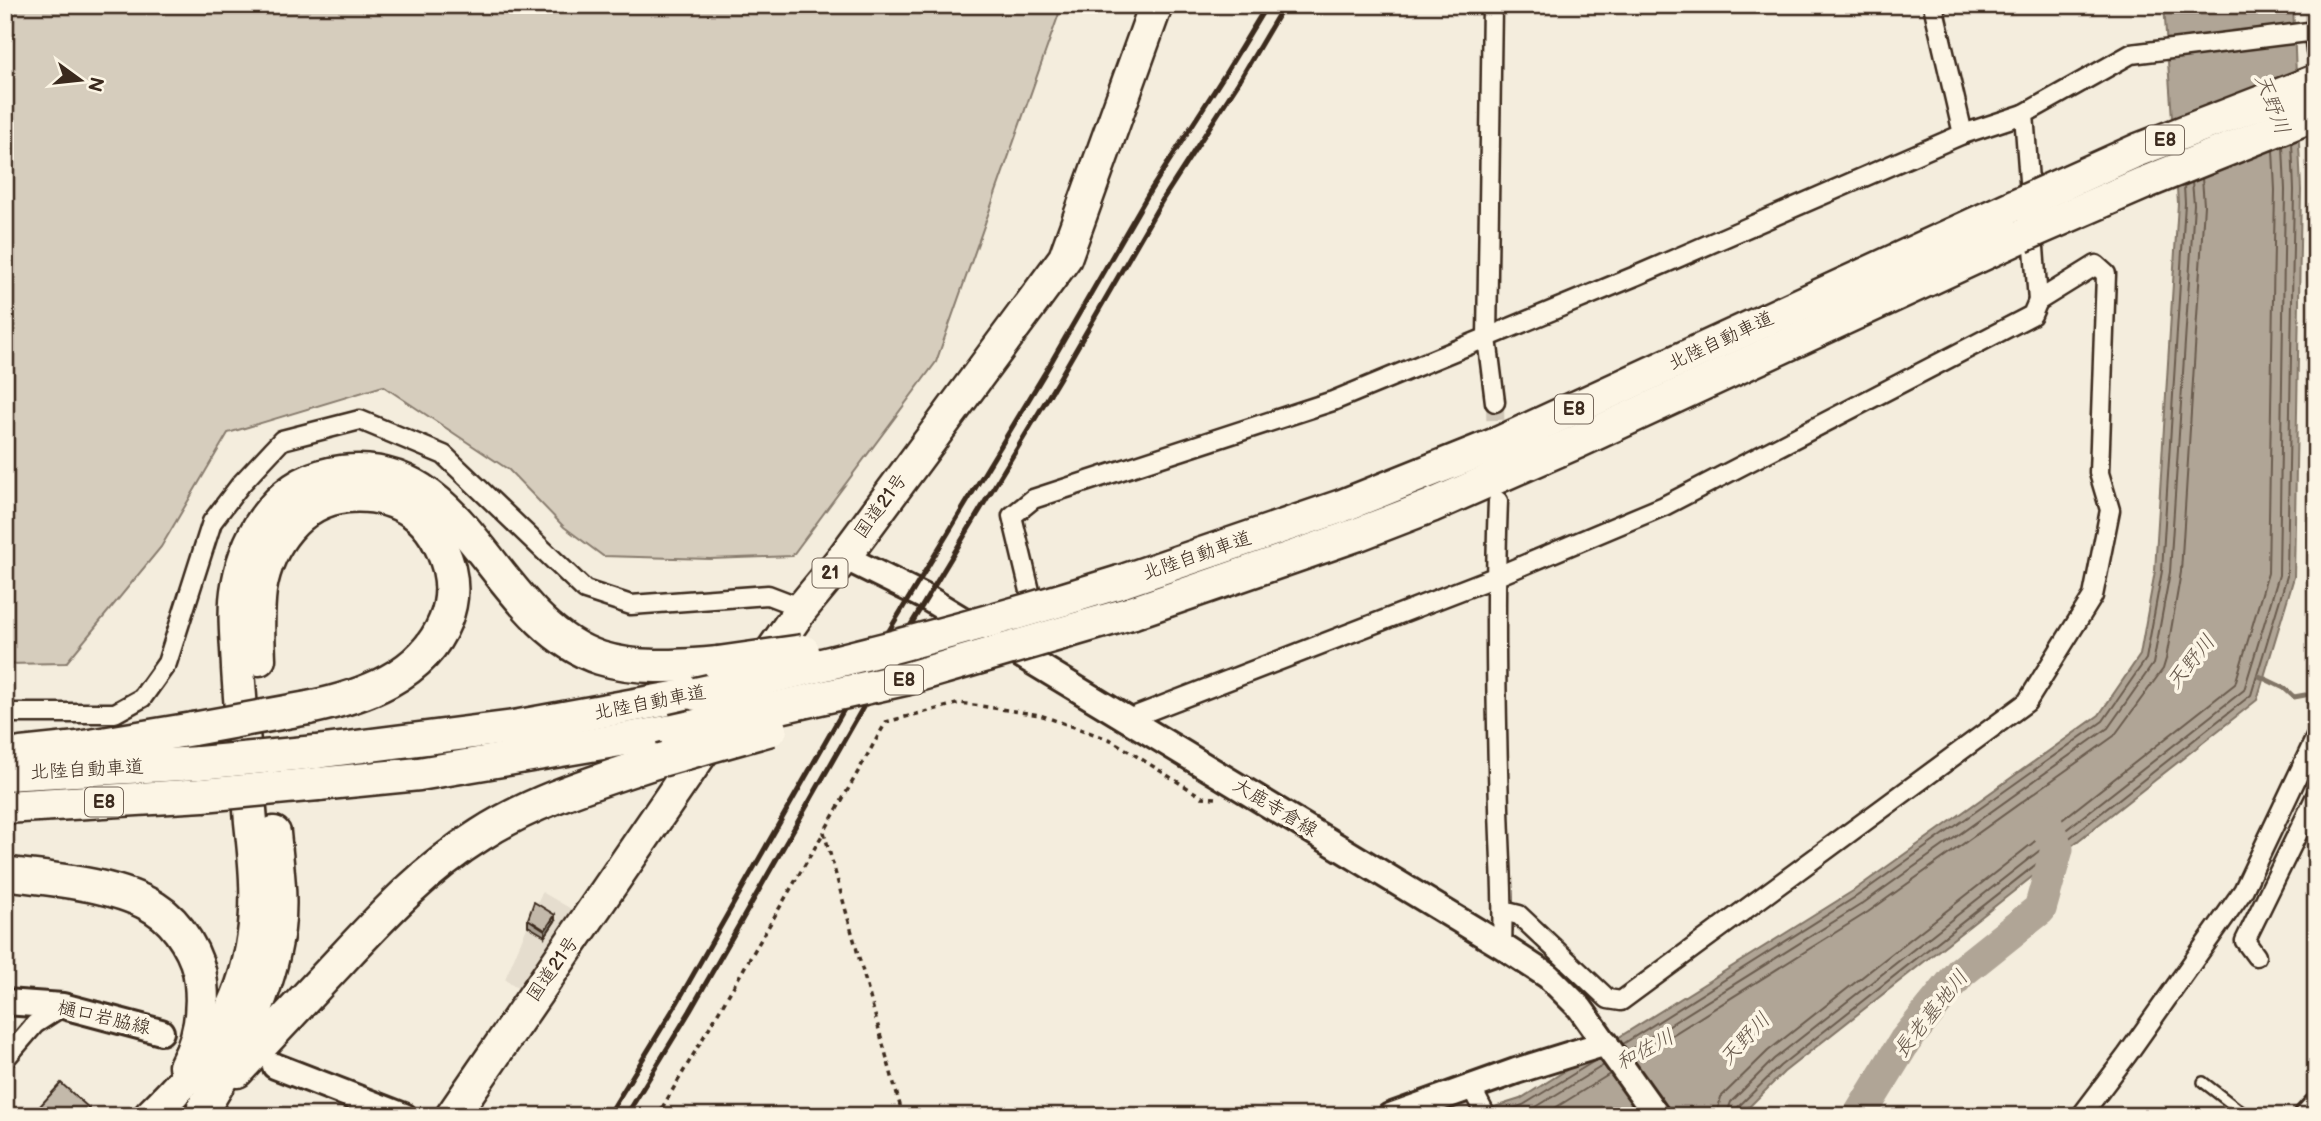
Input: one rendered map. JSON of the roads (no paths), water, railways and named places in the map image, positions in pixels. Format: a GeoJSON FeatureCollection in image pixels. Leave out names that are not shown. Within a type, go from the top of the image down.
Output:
{"type":"FeatureCollection","features":[{"type":"Feature","properties":{"kind":"highway","name":"国道21号"},"geometry":{"type":"LineString","coordinates":[[452,1116],[802,608],[844,557],[1065,258],[1156,5]]}},
{"type":"Feature","properties":{"kind":"highway","name":"北陸自動車道"},"geometry":{"type":"LineString","coordinates":[[5,774],[199,763],[316,752],[514,727],[696,694],[888,650],[1018,613],[1118,578],[1274,530],[1421,475],[1499,443],[2138,150],[2316,81]]}},
{"type":"Feature","properties":{"kind":"highway","name":"北陸自動車道"},"geometry":{"type":"LineString","coordinates":[[5,807],[203,795],[419,774],[673,731],[905,680],[1028,645],[1356,535],[1443,501],[2022,236],[2156,178],[2316,114]]}},
{"type":"Feature","properties":{"kind":"highway"},"geometry":{"type":"LineString","coordinates":[[150,1116],[201,1062],[221,1032],[236,1004],[248,969],[257,895],[240,694],[237,587],[247,547],[265,515],[288,492],[314,478],[342,472],[373,471],[399,478],[429,494],[452,514],[529,611],[575,648],[601,659],[633,665],[718,663],[789,654],[896,634],[1118,578]]}},
{"type":"Feature","properties":{"kind":"highway"},"geometry":{"type":"LineString","coordinates":[[5,756],[192,729],[308,708],[370,691],[403,673],[424,655],[440,634],[449,610],[452,582],[446,555],[433,532],[413,512],[389,500],[365,495],[336,497],[308,509],[286,529],[271,555],[261,589],[257,624],[260,694],[279,894],[278,929],[260,1001],[228,1067],[200,1111]]}},
{"type":"Feature","properties":{"kind":"highway"},"geometry":{"type":"LineString","coordinates":[[200,1111],[394,904],[437,865],[481,834],[531,807],[581,787],[661,760],[888,695],[1028,645]]}},
{"type":"Feature","properties":{"kind":"highway"},"geometry":{"type":"LineString","coordinates":[[5,873],[103,889],[130,897],[157,909],[176,928],[192,950],[201,977],[203,1002],[199,1028],[190,1056],[173,1086],[150,1116]]}},
{"type":"Feature","properties":{"kind":"main road","name":"大鹿寺倉線"},"geometry":{"type":"LineString","coordinates":[[844,557],[927,598],[1049,670],[1548,976],[1580,1008],[1657,1116]]}},
{"type":"Feature","properties":{"kind":"main road","name":"樋口岩脇線"},"geometry":{"type":"LineString","coordinates":[[5,1002],[63,1006],[160,1032]]}},
{"type":"Feature","properties":{"kind":"main road"},"geometry":{"type":"LineString","coordinates":[[1390,1116],[1479,1101],[1609,1048]]}},
{"type":"Feature","properties":{"kind":"main road"},"geometry":{"type":"LineString","coordinates":[[275,1066],[404,1116]]}},
{"type":"Feature","properties":{"kind":"main road"},"geometry":{"type":"LineString","coordinates":[[2307,1116],[2316,1106]]}},
{"type":"Feature","properties":{"kind":"street"},"geometry":{"type":"LineString","coordinates":[[1492,5],[1487,338],[1495,402]]}},
{"type":"Feature","properties":{"kind":"street"},"geometry":{"type":"LineString","coordinates":[[1933,5],[1963,134]]}},
{"type":"Feature","properties":{"kind":"street"},"geometry":{"type":"LineString","coordinates":[[1049,670],[1012,516],[1033,499],[1333,401],[1963,134],[2024,114],[2131,54],[2315,31],[2316,51]]}},
{"type":"Feature","properties":{"kind":"street"},"geometry":{"type":"LineString","coordinates":[[1128,719],[1495,577],[1664,506],[2032,314],[2038,301],[2024,114]]}},
{"type":"Feature","properties":{"kind":"street"},"geometry":{"type":"LineString","coordinates":[[1503,911],[1519,915],[1608,999],[1621,1001],[2027,702],[2093,596],[2110,510],[2099,474],[2106,274],[2096,265],[2038,301]]}},
{"type":"Feature","properties":{"kind":"street"},"geometry":{"type":"LineString","coordinates":[[5,713],[116,713],[142,698],[167,663],[212,522],[241,484],[282,440],[360,420],[444,454],[585,590],[631,605],[768,595],[802,608]]}},
{"type":"Feature","properties":{"kind":"street"},"geometry":{"type":"LineString","coordinates":[[1498,502],[1495,577],[1502,946]]}},
{"type":"Feature","properties":{"kind":"street"},"geometry":{"type":"LineString","coordinates":[[2081,1116],[2243,891],[2316,737]]}},
{"type":"Feature","properties":{"kind":"street"},"geometry":{"type":"LineString","coordinates":[[2256,956],[2245,941],[2316,796]]}},
{"type":"Feature","properties":{"kind":"street"},"geometry":{"type":"LineString","coordinates":[[5,1059],[34,1024],[63,1006]]}},
{"type":"Feature","properties":{"kind":"lane"},"geometry":{"type":"LineString","coordinates":[[2203,1082],[2247,1116]]}},
{"type":"Feature","properties":{"kind":"water"},"geometry":{"type":"Polygon","coordinates":[[[2164,5],[2293,5],[2301,190],[2294,577],[2257,700],[1784,1072],[1740,1116],[1466,1116],[1520,1099],[1853,891],[2099,715],[2140,655],[2155,571],[2178,203],[2164,5]]]}},
{"type":"Feature","properties":{"kind":"waterway"},"geometry":{"type":"LineString","coordinates":[[2259,676],[2284,688],[2294,697],[2305,695]]}},
{"type":"Feature","properties":{"kind":"waterway","name":"長老墓地川"},"geometry":{"type":"LineString","coordinates":[[1859,1116],[1905,1041],[1961,972],[2040,909],[2057,849],[2044,819]]}},
{"type":"Feature","properties":{"kind":"tunnel"},"geometry":{"type":"LineString","coordinates":[[1495,402],[1496,451]]}},
{"type":"Feature","properties":{"kind":"railway"},"geometry":{"type":"LineString","coordinates":[[608,1116],[677,1003],[884,639],[1046,371],[1150,191],[1267,5]]}},
{"type":"Feature","properties":{"kind":"railway"},"geometry":{"type":"LineString","coordinates":[[626,1116],[690,1011],[898,646],[1059,379],[1163,199],[1238,83],[1284,5]]}},
{"type":"Feature","properties":{"kind":"water label","name":"天野川"},"geometry":{"type":"Point","coordinates":[2272,104]}},
{"type":"Feature","properties":{"kind":"water label","name":"天野川"},"geometry":{"type":"Point","coordinates":[2191,662]}},
{"type":"Feature","properties":{"kind":"water label","name":"天野川"},"geometry":{"type":"Point","coordinates":[1745,1039]}},
{"type":"Feature","properties":{"kind":"water label","name":"和佐川"},"geometry":{"type":"Point","coordinates":[1645,1050]}}]}
